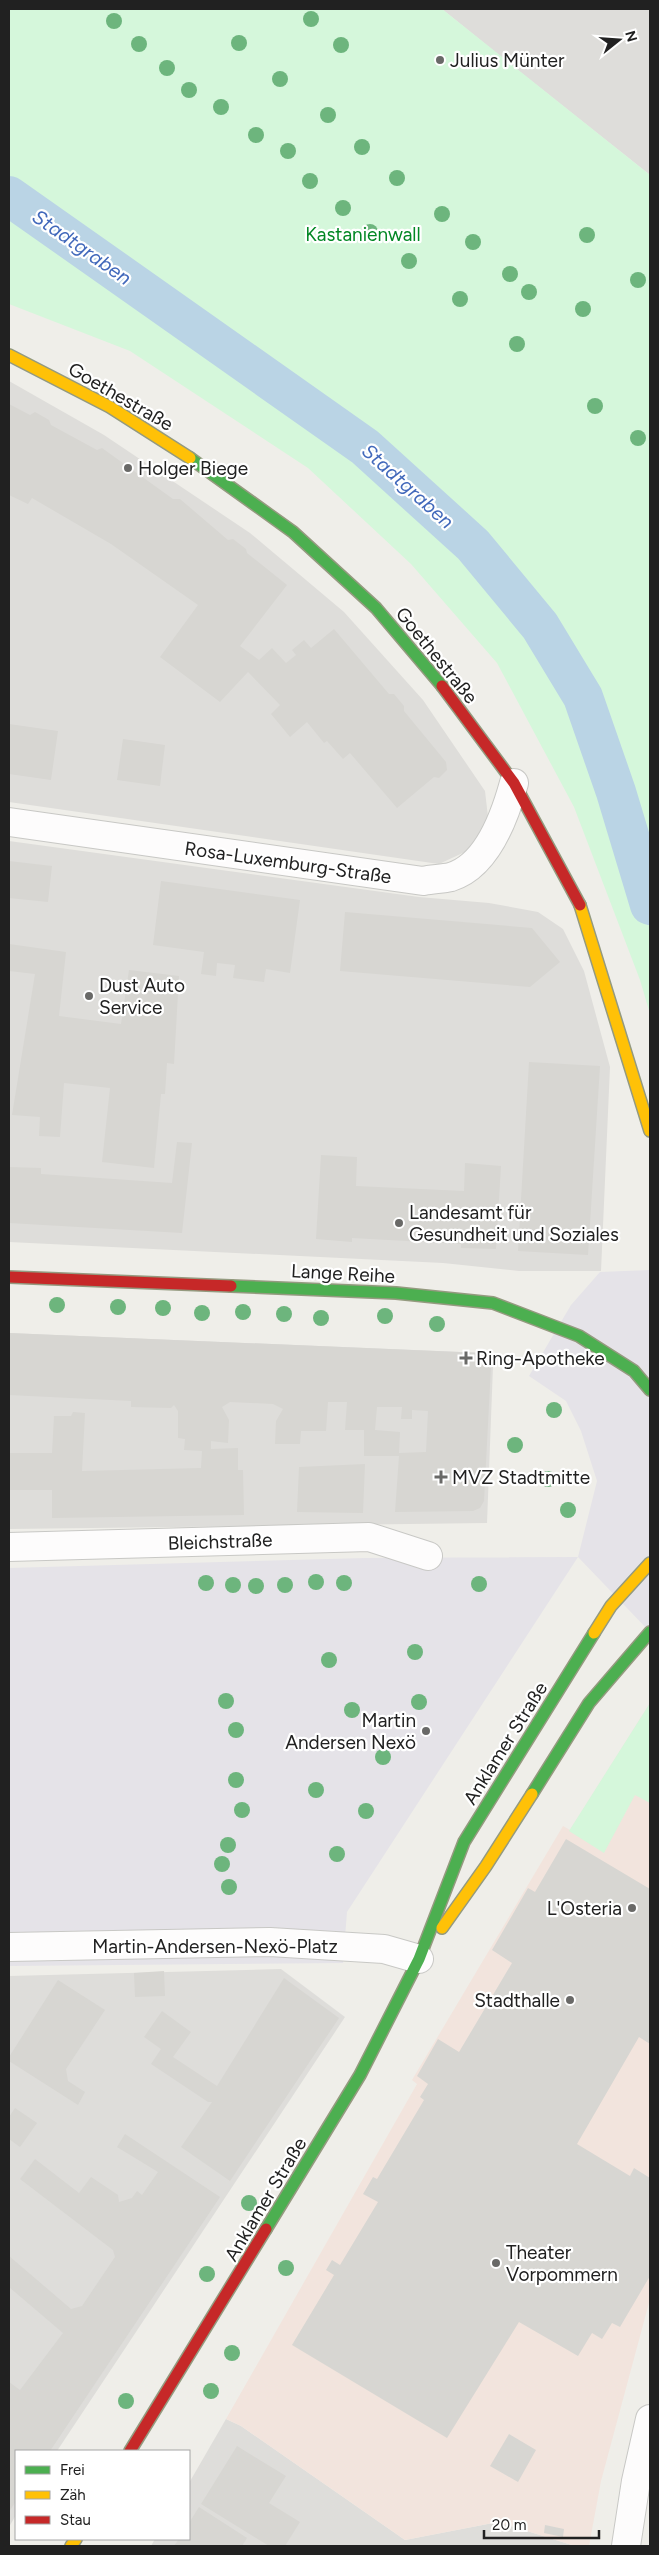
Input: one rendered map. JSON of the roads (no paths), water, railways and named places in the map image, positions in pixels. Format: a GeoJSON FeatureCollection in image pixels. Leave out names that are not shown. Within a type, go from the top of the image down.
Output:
{"type":"FeatureCollection","features":[{"type":"Feature","properties":{"kind":"main road","name":"Goethestraße"},"geometry":{"type":"LineString","coordinates":[[9,355],[110,406],[186,454],[293,532],[376,608],[425,664],[514,783],[583,911],[650,1131]]}},
{"type":"Feature","properties":{"kind":"main road","name":"Lange Reihe"},"geometry":{"type":"LineString","coordinates":[[9,1277],[396,1292],[493,1303],[579,1336],[634,1371],[650,1390]]}},
{"type":"Feature","properties":{"kind":"main road","name":"Anklamer Straße"},"geometry":{"type":"LineString","coordinates":[[131,2450],[360,2075],[419,1959],[464,1842],[611,1606],[650,1563]]}},
{"type":"Feature","properties":{"kind":"main road","name":"Anklamer Straße"},"geometry":{"type":"LineString","coordinates":[[419,1959],[486,1866],[589,1703],[650,1632]]}},
{"type":"Feature","properties":{"kind":"street","name":"Rosa-Luxemburg-Straße"},"geometry":{"type":"LineString","coordinates":[[9,822],[423,881],[452,877],[475,861],[496,834],[506,812],[514,783]]}},
{"type":"Feature","properties":{"kind":"street","name":"Bleichstraße"},"geometry":{"type":"LineString","coordinates":[[9,1547],[369,1537],[428,1556]]}},
{"type":"Feature","properties":{"kind":"street","name":"Martin-Andersen-Nexö-Platz"},"geometry":{"type":"LineString","coordinates":[[9,1947],[270,1942],[384,1949],[419,1959]]}},
{"type":"Feature","properties":{"kind":"street"},"geometry":{"type":"LineString","coordinates":[[626,2546],[636,2480],[650,2419]]}},
{"type":"Feature","properties":{"kind":"waterway","name":"Stadtgraben"},"geometry":{"type":"LineString","coordinates":[[9,196],[365,447],[473,545],[540,626],[583,697],[616,792],[650,905]]}},
{"type":"Feature","properties":{"kind":"place","name":"Julius Münter"},"geometry":{"type":"Point","coordinates":[440,60]}},
{"type":"Feature","properties":{"kind":"place","name":"Holger Biege"},"geometry":{"type":"Point","coordinates":[128,468]}},
{"type":"Feature","properties":{"kind":"place","name":"Dust Auto Service"},"geometry":{"type":"Point","coordinates":[89,996]}},
{"type":"Feature","properties":{"kind":"place","name":"Landesamt für Gesundheit und Soziales"},"geometry":{"type":"Point","coordinates":[399,1223]}},
{"type":"Feature","properties":{"kind":"place","name":"Ring-Apotheke"},"geometry":{"type":"Point","coordinates":[466,1358]}},
{"type":"Feature","properties":{"kind":"place","name":"MVZ Stadtmitte"},"geometry":{"type":"Point","coordinates":[441,1477]}},
{"type":"Feature","properties":{"kind":"place","name":"Martin Andersen Nexö"},"geometry":{"type":"Point","coordinates":[426,1731]}},
{"type":"Feature","properties":{"kind":"place","name":"L'Osteria"},"geometry":{"type":"Point","coordinates":[632,1908]}},
{"type":"Feature","properties":{"kind":"place","name":"Stadthalle"},"geometry":{"type":"Point","coordinates":[570,2000]}},
{"type":"Feature","properties":{"kind":"place","name":"Theater Vorpommern"},"geometry":{"type":"Point","coordinates":[496,2263]}},
{"type":"Feature","properties":{"kind":"park label","name":"Kastanienwall"},"geometry":{"type":"Point","coordinates":[363,234]}}]}
